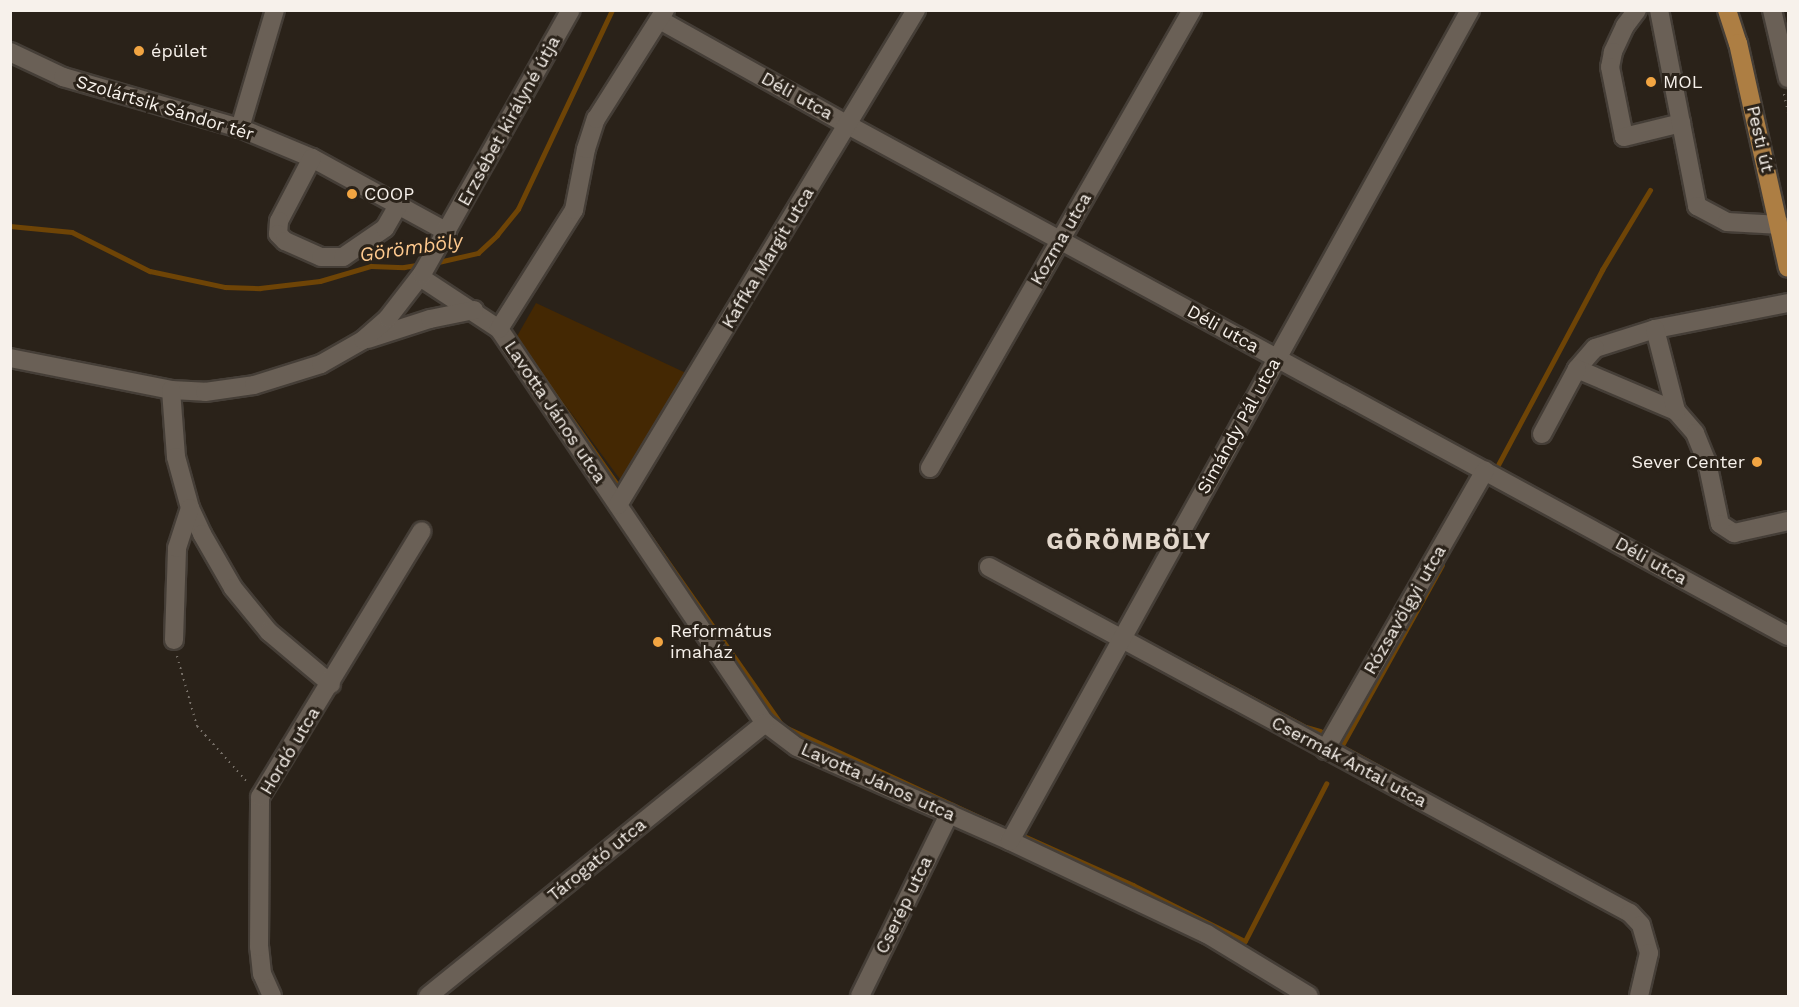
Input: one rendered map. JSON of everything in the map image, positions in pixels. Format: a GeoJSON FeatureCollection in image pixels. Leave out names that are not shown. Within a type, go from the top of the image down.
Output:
{"type":"FeatureCollection","features":[{"type":"Feature","properties":{"kind":"main road","name":"Pesti út"},"geometry":{"type":"LineString","coordinates":[[1727,10],[1738,43],[1785,227],[1788,268]]}},
{"type":"Feature","properties":{"kind":"street"},"geometry":{"type":"LineString","coordinates":[[240,128],[276,10]]}},
{"type":"Feature","properties":{"kind":"street","name":"Erzsébet királyné útja"},"geometry":{"type":"LineString","coordinates":[[10,358],[171,390],[205,392],[254,385],[321,364],[363,340],[387,318],[421,276],[571,10]]}},
{"type":"Feature","properties":{"kind":"street","name":"Kaffka Margit utca"},"geometry":{"type":"LineString","coordinates":[[618,506],[916,10]]}},
{"type":"Feature","properties":{"kind":"street","name":"Kozma utca"},"geometry":{"type":"LineString","coordinates":[[930,468],[1192,10]]}},
{"type":"Feature","properties":{"kind":"street","name":"Simándy Pál utca"},"geometry":{"type":"LineString","coordinates":[[1010,841],[1470,10]]}},
{"type":"Feature","properties":{"kind":"street"},"geometry":{"type":"LineString","coordinates":[[1637,10],[1617,43],[1610,67],[1624,137],[1681,123]]}},
{"type":"Feature","properties":{"kind":"street"},"geometry":{"type":"LineString","coordinates":[[1659,10],[1697,206],[1727,222],[1785,227]]}},
{"type":"Feature","properties":{"kind":"street"},"geometry":{"type":"LineString","coordinates":[[1778,12],[1788,78]]}},
{"type":"Feature","properties":{"kind":"street"},"geometry":{"type":"LineString","coordinates":[[499,329],[574,210],[586,149],[596,118],[663,15]]}},
{"type":"Feature","properties":{"kind":"street","name":"Déli utca"},"geometry":{"type":"LineString","coordinates":[[663,15],[848,125],[1788,636]]}},
{"type":"Feature","properties":{"kind":"street","name":"Szolártsik Sándor tér"},"geometry":{"type":"LineString","coordinates":[[10,52],[63,77],[240,128],[312,158],[447,232]]}},
{"type":"Feature","properties":{"kind":"street"},"geometry":{"type":"LineString","coordinates":[[312,158],[279,221],[278,234],[285,242],[321,257],[342,257],[385,228],[399,204]]}},
{"type":"Feature","properties":{"kind":"street","name":"Lavotta János utca"},"geometry":{"type":"LineString","coordinates":[[421,276],[499,329],[765,723],[797,747],[1010,841],[1207,934],[1309,996]]}},
{"type":"Feature","properties":{"kind":"street"},"geometry":{"type":"LineString","coordinates":[[1542,434],[1577,369],[1595,348],[1655,329],[1788,303]]}},
{"type":"Feature","properties":{"kind":"street"},"geometry":{"type":"LineString","coordinates":[[363,340],[430,319],[474,310]]}},
{"type":"Feature","properties":{"kind":"street"},"geometry":{"type":"LineString","coordinates":[[1655,329],[1676,411]]}},
{"type":"Feature","properties":{"kind":"street"},"geometry":{"type":"LineString","coordinates":[[1577,369],[1676,411],[1695,433],[1707,462],[1720,524],[1734,533],[1788,521]]}},
{"type":"Feature","properties":{"kind":"street"},"geometry":{"type":"LineString","coordinates":[[171,390],[176,457],[190,508],[233,588],[269,632],[331,684]]}},
{"type":"Feature","properties":{"kind":"street","name":"Rózsavölgyi utca"},"geometry":{"type":"LineString","coordinates":[[1325,750],[1485,471]]}},
{"type":"Feature","properties":{"kind":"street"},"geometry":{"type":"LineString","coordinates":[[174,640],[177,548],[190,508]]}},
{"type":"Feature","properties":{"kind":"street","name":"Hordó utca"},"geometry":{"type":"LineString","coordinates":[[272,996],[262,974],[259,947],[260,797],[331,684],[422,531]]}},
{"type":"Feature","properties":{"kind":"street","name":"Csermák Antal utca"},"geometry":{"type":"LineString","coordinates":[[989,567],[1630,913],[1641,925],[1649,953],[1639,996]]}},
{"type":"Feature","properties":{"kind":"street","name":"Tárogató utca"},"geometry":{"type":"LineString","coordinates":[[428,996],[765,723]]}},
{"type":"Feature","properties":{"kind":"street","name":"Cserép utca"},"geometry":{"type":"LineString","coordinates":[[860,996],[949,814]]}},
{"type":"Feature","properties":{"kind":"path"},"geometry":{"type":"LineString","coordinates":[[174,640],[197,726],[260,797]]}},
{"type":"Feature","properties":{"kind":"shaded area"},"geometry":{"type":"Polygon","coordinates":[[[536,303],[686,373],[622,482],[516,338],[536,303]]]}},
{"type":"Feature","properties":{"kind":"waterway","name":"Görömböly"},"geometry":{"type":"LineString","coordinates":[[434,263],[478,253],[497,235],[518,209],[612,10]]}},
{"type":"Feature","properties":{"kind":"waterway"},"geometry":{"type":"LineString","coordinates":[[1498,465],[1602,270],[1650,190]]}},
{"type":"Feature","properties":{"kind":"waterway","name":"Görömböly"},"geometry":{"type":"LineString","coordinates":[[10,226],[72,232],[150,271],[225,287],[260,288],[320,281],[371,266],[404,267],[423,264]]}},
{"type":"Feature","properties":{"kind":"waterway"},"geometry":{"type":"LineString","coordinates":[[521,346],[619,487]]}},
{"type":"Feature","properties":{"kind":"waterway"},"geometry":{"type":"LineString","coordinates":[[633,512],[783,726],[1003,828]]}},
{"type":"Feature","properties":{"kind":"waterway"},"geometry":{"type":"LineString","coordinates":[[1340,749],[1442,565]]}},
{"type":"Feature","properties":{"kind":"waterway"},"geometry":{"type":"LineString","coordinates":[[1192,666],[1306,727],[1320,731]]}},
{"type":"Feature","properties":{"kind":"waterway"},"geometry":{"type":"LineString","coordinates":[[1341,746],[1394,775]]}},
{"type":"Feature","properties":{"kind":"waterway"},"geometry":{"type":"LineString","coordinates":[[1024,836],[1133,885],[1245,941],[1326,784]]}},
{"type":"Feature","properties":{"kind":"place","name":"épület"},"geometry":{"type":"Point","coordinates":[139,51]}},
{"type":"Feature","properties":{"kind":"place","name":"MOL"},"geometry":{"type":"Point","coordinates":[1651,82]}},
{"type":"Feature","properties":{"kind":"place","name":"COOP"},"geometry":{"type":"Point","coordinates":[352,194]}},
{"type":"Feature","properties":{"kind":"place","name":"Sever Center"},"geometry":{"type":"Point","coordinates":[1757,462]}},
{"type":"Feature","properties":{"kind":"place","name":"Református imaház"},"geometry":{"type":"Point","coordinates":[658,642]}},
{"type":"Feature","properties":{"kind":"district","name":"GÖRÖMBÖLY"},"geometry":{"type":"Point","coordinates":[1129,542]}}]}
